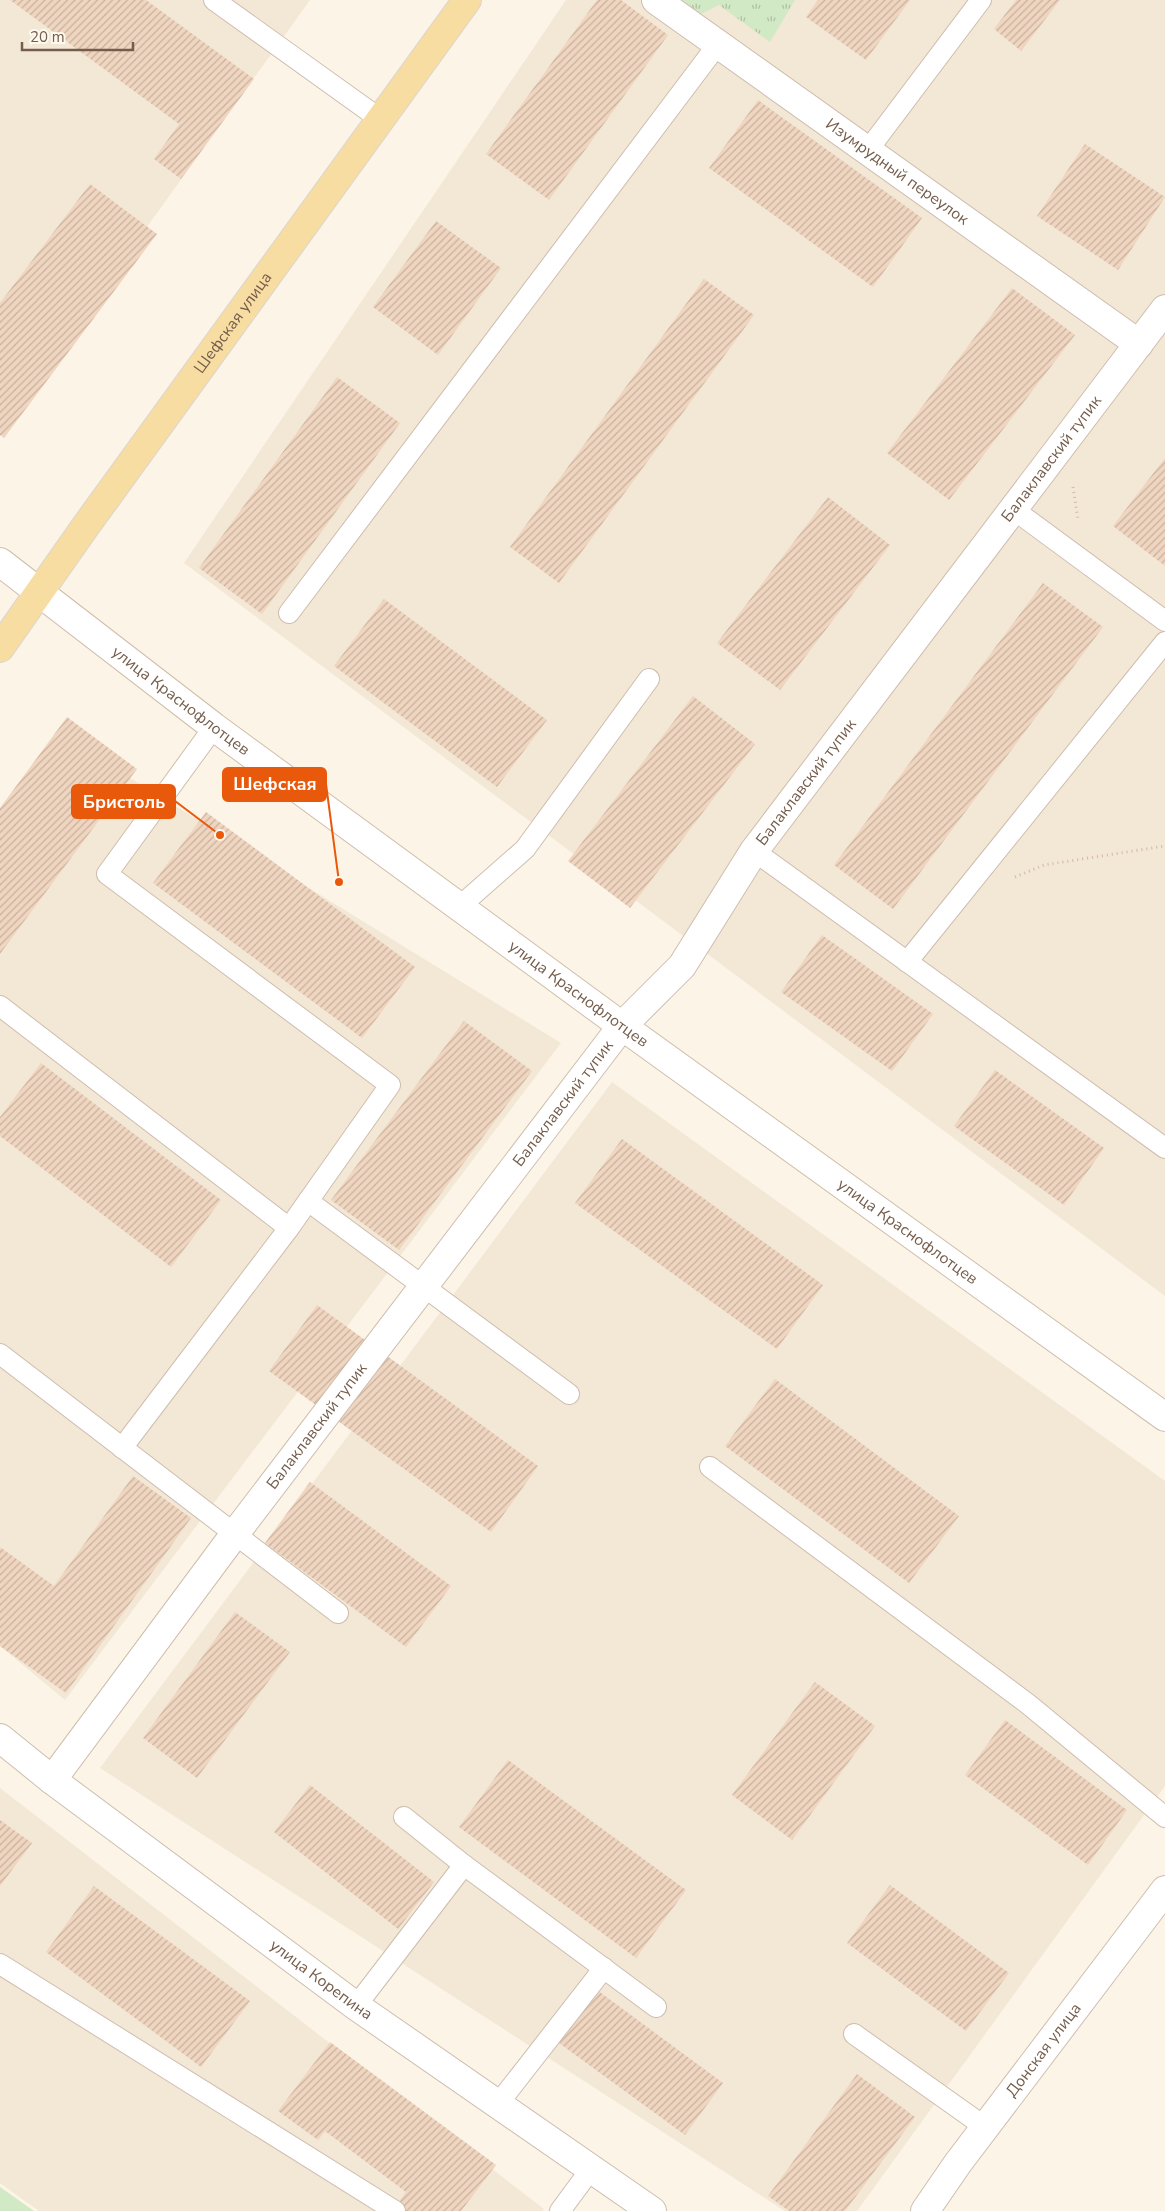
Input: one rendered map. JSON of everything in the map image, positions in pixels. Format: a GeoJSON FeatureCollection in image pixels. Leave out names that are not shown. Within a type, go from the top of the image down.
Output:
{"type":"FeatureCollection","features":[{"type":"Feature","properties":{"kind":"main road","name":"Шефская улица"},"geometry":{"type":"LineString","coordinates":[[0,648],[90,519],[468,0]]}},
{"type":"Feature","properties":{"kind":"street","name":"Изумрудный переулок"},"geometry":{"type":"LineString","coordinates":[[656,0],[1138,344]]}},
{"type":"Feature","properties":{"kind":"street","name":"Балаклавский тупик"},"geometry":{"type":"LineString","coordinates":[[52,1780],[234,1535],[622,1026],[682,966],[754,851],[1165,309]]}},
{"type":"Feature","properties":{"kind":"street","name":"улица Краснофлотцев"},"geometry":{"type":"LineString","coordinates":[[0,562],[214,727],[459,907],[1165,1417]]}},
{"type":"Feature","properties":{"kind":"street","name":"улица Корепина"},"geometry":{"type":"LineString","coordinates":[[0,1738],[52,1780],[356,2006],[652,2211]]}},
{"type":"Feature","properties":{"kind":"street","name":"Донская улица"},"geometry":{"type":"LineString","coordinates":[[925,2211],[984,2127],[1165,1890]]}},
{"type":"Feature","properties":{"kind":"lane"},"geometry":{"type":"LineString","coordinates":[[214,0],[380,119]]}},
{"type":"Feature","properties":{"kind":"lane"},"geometry":{"type":"LineString","coordinates":[[868,150],[981,0]]}},
{"type":"Feature","properties":{"kind":"lane"},"geometry":{"type":"LineString","coordinates":[[289,613],[718,44]]}},
{"type":"Feature","properties":{"kind":"lane"},"geometry":{"type":"LineString","coordinates":[[1014,509],[1165,621]]}},
{"type":"Feature","properties":{"kind":"lane"},"geometry":{"type":"LineString","coordinates":[[907,962],[1165,642]]}},
{"type":"Feature","properties":{"kind":"lane"},"geometry":{"type":"LineString","coordinates":[[459,907],[525,849],[649,679]]}},
{"type":"Feature","properties":{"kind":"lane"},"geometry":{"type":"LineString","coordinates":[[122,1448],[289,1228],[390,1085],[107,874],[214,727]]}},
{"type":"Feature","properties":{"kind":"lane"},"geometry":{"type":"LineString","coordinates":[[754,851],[1165,1148]]}},
{"type":"Feature","properties":{"kind":"lane"},"geometry":{"type":"LineString","coordinates":[[0,1006],[289,1228]]}},
{"type":"Feature","properties":{"kind":"lane"},"geometry":{"type":"LineString","coordinates":[[308,1201],[569,1394]]}},
{"type":"Feature","properties":{"kind":"lane"},"geometry":{"type":"LineString","coordinates":[[0,1354],[338,1613]]}},
{"type":"Feature","properties":{"kind":"lane"},"geometry":{"type":"LineString","coordinates":[[710,1467],[1028,1704],[1165,1817]]}},
{"type":"Feature","properties":{"kind":"lane"},"geometry":{"type":"LineString","coordinates":[[404,1818],[464,1865],[656,2007]]}},
{"type":"Feature","properties":{"kind":"lane"},"geometry":{"type":"LineString","coordinates":[[356,2006],[464,1865]]}},
{"type":"Feature","properties":{"kind":"lane"},"geometry":{"type":"LineString","coordinates":[[0,1964],[395,2211]]}},
{"type":"Feature","properties":{"kind":"lane"},"geometry":{"type":"LineString","coordinates":[[498,2104],[604,1968]]}},
{"type":"Feature","properties":{"kind":"lane"},"geometry":{"type":"LineString","coordinates":[[854,2034],[984,2127]]}},
{"type":"Feature","properties":{"kind":"lane"},"geometry":{"type":"LineString","coordinates":[[560,2211],[591,2169]]}},
{"type":"Feature","properties":{"kind":"path"},"geometry":{"type":"LineString","coordinates":[[1073,484],[1086,563]]}},
{"type":"Feature","properties":{"kind":"path"},"geometry":{"type":"LineString","coordinates":[[1009,880],[1044,865],[1165,846]]}},
{"type":"Feature","properties":{"kind":"shaded area"},"geometry":{"type":"Polygon","coordinates":[[[0,0],[310,0],[19,405],[0,392],[0,0]]]}},
{"type":"Feature","properties":{"kind":"shaded area"},"geometry":{"type":"Polygon","coordinates":[[[566,0],[1165,0],[1165,1296],[184,563],[566,0]]]}},
{"type":"Feature","properties":{"kind":"shaded area"},"geometry":{"type":"Polygon","coordinates":[[[73,743],[561,1043],[65,1700],[0,1646],[0,845],[73,743]]]}},
{"type":"Feature","properties":{"kind":"shaded area"},"geometry":{"type":"Polygon","coordinates":[[[612,1082],[1165,1481],[1165,1786],[857,2211],[785,2211],[100,1768],[612,1082]]]}},
{"type":"Feature","properties":{"kind":"shaded area"},"geometry":{"type":"Polygon","coordinates":[[[0,1788],[544,2209],[542,2211],[39,2211],[0,2183],[0,1788]]]}},
{"type":"Feature","properties":{"kind":"green space"},"geometry":{"type":"Polygon","coordinates":[[[680,0],[795,0],[770,42],[719,5],[701,14],[680,0]]]}},
{"type":"Feature","properties":{"kind":"green space"},"geometry":{"type":"Polygon","coordinates":[[[0,2187],[34,2211],[0,2211],[0,2187]]]}},
{"type":"Feature","properties":{"kind":"building"},"geometry":{"type":"Polygon","coordinates":[[[10,0],[146,0],[254,79],[181,179],[154,159],[179,124],[10,0]]]}},
{"type":"Feature","properties":{"kind":"building"},"geometry":{"type":"Polygon","coordinates":[[[597,0],[621,0],[668,35],[549,200],[486,154],[597,0]]]}},
{"type":"Feature","properties":{"kind":"building"},"geometry":{"type":"Polygon","coordinates":[[[818,0],[910,0],[866,60],[806,17],[818,0]]]}},
{"type":"Feature","properties":{"kind":"building"},"geometry":{"type":"Polygon","coordinates":[[[1016,0],[1060,0],[1021,51],[994,29],[1016,0]]]}},
{"type":"Feature","properties":{"kind":"building"},"geometry":{"type":"Polygon","coordinates":[[[758,100],[922,218],[873,287],[709,168],[758,100]]]}},
{"type":"Feature","properties":{"kind":"building"},"geometry":{"type":"Polygon","coordinates":[[[1085,144],[1165,197],[1118,270],[1037,216],[1085,144]]]}},
{"type":"Feature","properties":{"kind":"building"},"geometry":{"type":"Polygon","coordinates":[[[90,184],[157,234],[4,438],[0,435],[0,303],[90,184]]]}},
{"type":"Feature","properties":{"kind":"building"},"geometry":{"type":"Polygon","coordinates":[[[436,221],[501,268],[438,355],[373,307],[436,221]]]}},
{"type":"Feature","properties":{"kind":"building"},"geometry":{"type":"Polygon","coordinates":[[[704,279],[754,315],[559,583],[510,547],[704,279]]]}},
{"type":"Feature","properties":{"kind":"building"},"geometry":{"type":"Polygon","coordinates":[[[1012,288],[1075,335],[949,500],[887,453],[1012,288]]]}},
{"type":"Feature","properties":{"kind":"building"},"geometry":{"type":"Polygon","coordinates":[[[337,377],[400,423],[262,614],[199,568],[337,377]]]}},
{"type":"Feature","properties":{"kind":"building"},"geometry":{"type":"Polygon","coordinates":[[[1165,458],[1165,566],[1113,526],[1165,458]]]}},
{"type":"Feature","properties":{"kind":"building"},"geometry":{"type":"Polygon","coordinates":[[[828,497],[890,545],[780,690],[717,643],[828,497]]]}},
{"type":"Feature","properties":{"kind":"building"},"geometry":{"type":"Polygon","coordinates":[[[1043,583],[1103,627],[893,909],[834,865],[1043,583]]]}},
{"type":"Feature","properties":{"kind":"building"},"geometry":{"type":"Polygon","coordinates":[[[384,599],[547,720],[497,787],[334,666],[384,599]]]}},
{"type":"Feature","properties":{"kind":"building"},"geometry":{"type":"Polygon","coordinates":[[[693,696],[755,744],[630,908],[568,861],[693,696]]]}},
{"type":"Feature","properties":{"kind":"building"},"geometry":{"type":"Polygon","coordinates":[[[67,717],[137,769],[0,954],[0,808],[67,717]]]}},
{"type":"Feature","properties":{"kind":"building"},"geometry":{"type":"Polygon","coordinates":[[[206,812],[415,967],[362,1038],[153,883],[206,812]]]}},
{"type":"Feature","properties":{"kind":"building"},"geometry":{"type":"Polygon","coordinates":[[[822,935],[933,1014],[892,1071],[781,992],[822,935]]]}},
{"type":"Feature","properties":{"kind":"building"},"geometry":{"type":"Polygon","coordinates":[[[464,1021],[532,1071],[399,1250],[331,1200],[464,1021]]]}},
{"type":"Feature","properties":{"kind":"building"},"geometry":{"type":"Polygon","coordinates":[[[41,1063],[221,1200],[171,1267],[0,1136],[0,1117],[41,1063]]]}},
{"type":"Feature","properties":{"kind":"building"},"geometry":{"type":"Polygon","coordinates":[[[995,1070],[1104,1148],[1064,1205],[954,1126],[995,1070]]]}},
{"type":"Feature","properties":{"kind":"building"},"geometry":{"type":"Polygon","coordinates":[[[622,1139],[823,1285],[777,1349],[575,1203],[622,1139]]]}},
{"type":"Feature","properties":{"kind":"building"},"geometry":{"type":"Polygon","coordinates":[[[317,1305],[538,1466],[491,1532],[269,1371],[317,1305]]]}},
{"type":"Feature","properties":{"kind":"building"},"geometry":{"type":"Polygon","coordinates":[[[775,1379],[959,1516],[909,1583],[725,1446],[775,1379]]]}},
{"type":"Feature","properties":{"kind":"building"},"geometry":{"type":"Polygon","coordinates":[[[133,1476],[191,1518],[66,1693],[0,1646],[0,1547],[54,1586],[133,1476]]]}},
{"type":"Feature","properties":{"kind":"building"},"geometry":{"type":"Polygon","coordinates":[[[310,1482],[451,1586],[406,1647],[265,1543],[310,1482]]]}},
{"type":"Feature","properties":{"kind":"building"},"geometry":{"type":"Polygon","coordinates":[[[235,1612],[290,1652],[197,1778],[143,1738],[235,1612]]]}},
{"type":"Feature","properties":{"kind":"building"},"geometry":{"type":"Polygon","coordinates":[[[815,1682],[875,1726],[792,1840],[732,1795],[815,1682]]]}},
{"type":"Feature","properties":{"kind":"building"},"geometry":{"type":"Polygon","coordinates":[[[1005,1720],[1127,1810],[1088,1865],[965,1775],[1005,1720]]]}},
{"type":"Feature","properties":{"kind":"building"},"geometry":{"type":"Polygon","coordinates":[[[508,1760],[686,1890],[636,1958],[459,1827],[508,1760]]]}},
{"type":"Feature","properties":{"kind":"building"},"geometry":{"type":"Polygon","coordinates":[[[310,1785],[434,1882],[398,1929],[274,1832],[310,1785]]]}},
{"type":"Feature","properties":{"kind":"building"},"geometry":{"type":"Polygon","coordinates":[[[0,1820],[32,1843],[0,1886],[0,1820]]]}},
{"type":"Feature","properties":{"kind":"building"},"geometry":{"type":"Polygon","coordinates":[[[890,1885],[1009,1973],[966,2031],[847,1943],[890,1885]]]}},
{"type":"Feature","properties":{"kind":"building"},"geometry":{"type":"Polygon","coordinates":[[[94,1886],[250,2001],[201,2067],[46,1952],[94,1886]]]}},
{"type":"Feature","properties":{"kind":"building"},"geometry":{"type":"Polygon","coordinates":[[[597,1990],[723,2083],[685,2135],[559,2043],[597,1990]]]}},
{"type":"Feature","properties":{"kind":"building"},"geometry":{"type":"Polygon","coordinates":[[[330,2042],[496,2165],[461,2211],[406,2211],[397,2204],[406,2192],[325,2131],[318,2140],[278,2111],[330,2042]]]}},
{"type":"Feature","properties":{"kind":"building"},"geometry":{"type":"Polygon","coordinates":[[[857,2074],[915,2117],[845,2211],[789,2211],[768,2196],[857,2074]]]}},
{"type":"Feature","properties":{"kind":"place","name":"Бристоль"},"geometry":{"type":"Point","coordinates":[220,835]}},
{"type":"Feature","properties":{"kind":"place","name":"Шефская"},"geometry":{"type":"Point","coordinates":[339,882]}}]}
